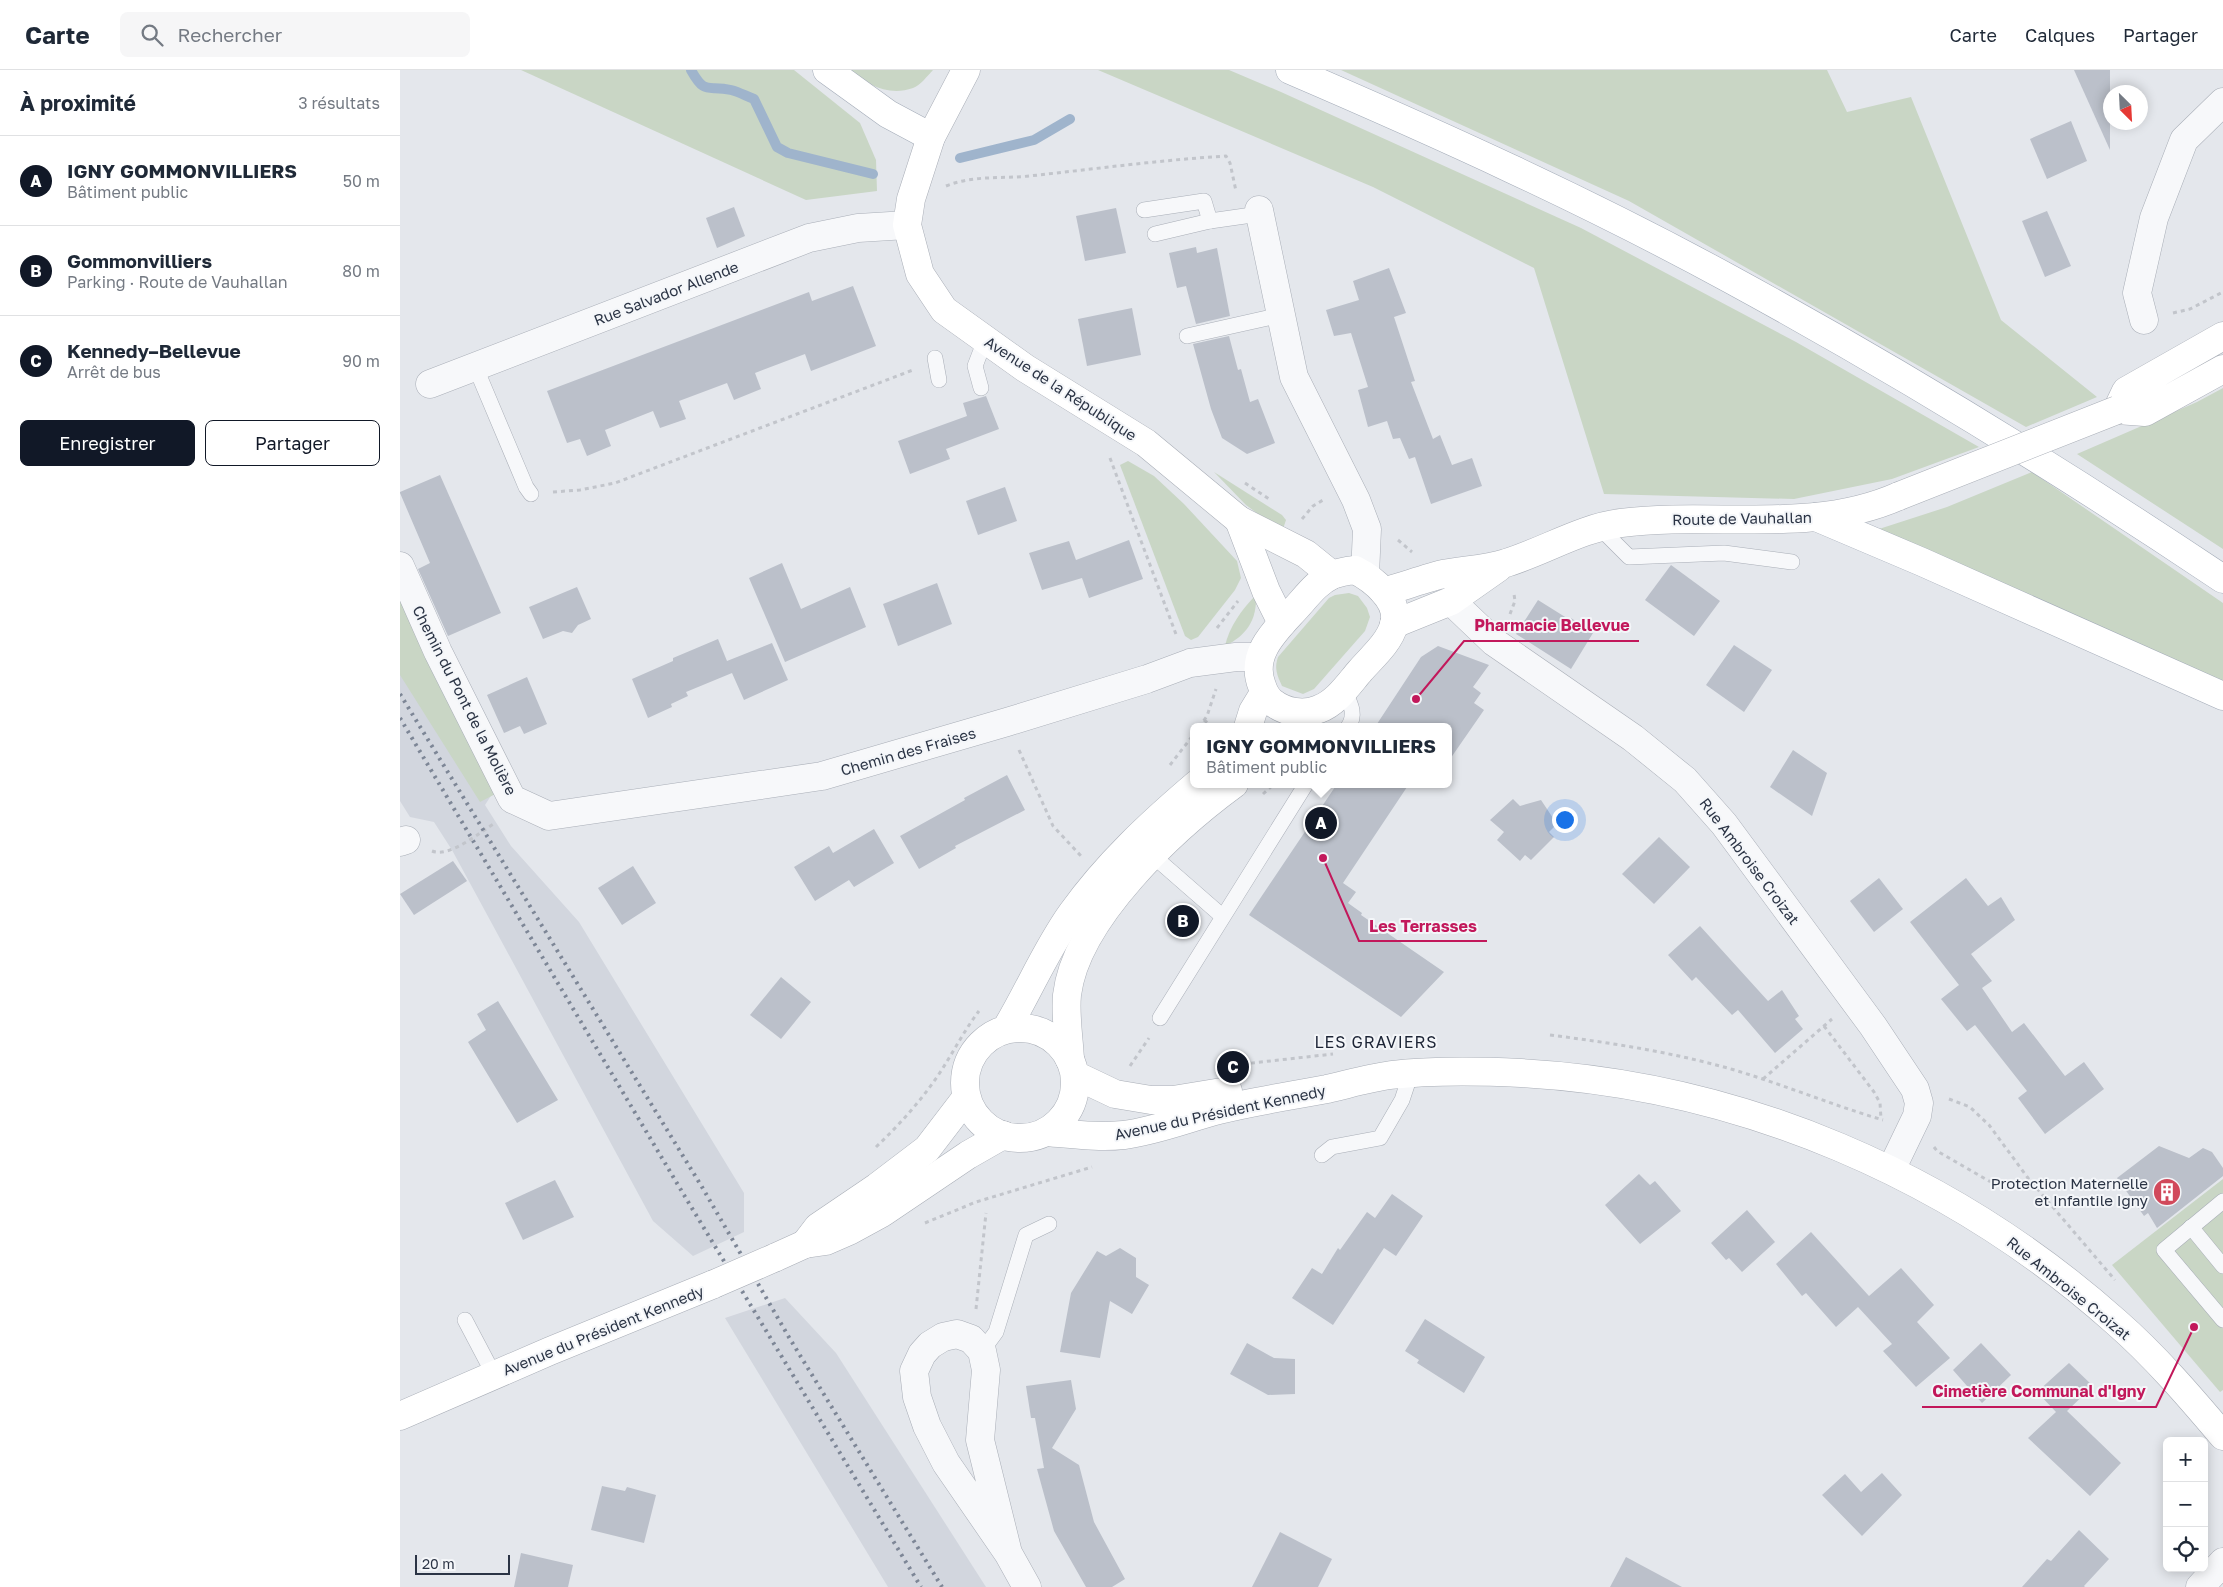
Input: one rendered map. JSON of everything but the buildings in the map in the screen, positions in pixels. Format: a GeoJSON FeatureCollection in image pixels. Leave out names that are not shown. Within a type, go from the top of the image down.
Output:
{"type":"FeatureCollection","features":[{"type":"Feature","properties":{"kind":"main road"},"geometry":{"type":"LineString","coordinates":[[827,70],[888,114],[931,137]]}},
{"type":"Feature","properties":{"kind":"main road","name":"Avenue de la République"},"geometry":{"type":"LineString","coordinates":[[966,70],[931,137],[911,199],[907,225],[920,274],[944,310],[1025,368],[1146,443],[1239,520],[1306,554],[1332,575]]}},
{"type":"Feature","properties":{"kind":"main road"},"geometry":{"type":"LineString","coordinates":[[1290,70],[1499,162],[1728,278],[1910,380],[2126,514],[2223,579]]}},
{"type":"Feature","properties":{"kind":"main road"},"geometry":{"type":"LineString","coordinates":[[2117,410],[2126,391],[2223,336]]}},
{"type":"Feature","properties":{"kind":"main road","name":"Route de Vauhallan"},"geometry":{"type":"LineString","coordinates":[[1394,624],[1509,576],[1600,528],[1646,520],[1710,518],[1755,520],[1816,517],[1853,511],[1885,502],[2117,410],[2145,412],[2223,369]]}},
{"type":"Feature","properties":{"kind":"main road"},"geometry":{"type":"LineString","coordinates":[[1816,517],[2223,696]]}},
{"type":"Feature","properties":{"kind":"main road","name":"Avenue de la République"},"geometry":{"type":"LineString","coordinates":[[1239,520],[1266,591],[1282,623]]}},
{"type":"Feature","properties":{"kind":"main road","name":"Route de Vauhallan"},"geometry":{"type":"LineString","coordinates":[[1260,657],[1269,639],[1317,585],[1332,575],[1344,571],[1355,570],[1375,583],[1440,575],[1509,576]]}},
{"type":"Feature","properties":{"kind":"main road"},"geometry":{"type":"LineString","coordinates":[[1260,657],[1257,668],[1264,693],[1270,702],[1295,713],[1300,719],[1329,704],[1344,690],[1385,642],[1394,624],[1393,610],[1375,583]]}},
{"type":"Feature","properties":{"kind":"main road"},"geometry":{"type":"LineString","coordinates":[[1249,723],[1253,711],[1264,693]]}},
{"type":"Feature","properties":{"kind":"main road"},"geometry":{"type":"LineString","coordinates":[[1006,1030],[1029,990],[1041,963],[1077,907],[1126,848],[1192,788]]}},
{"type":"Feature","properties":{"kind":"main road"},"geometry":{"type":"LineString","coordinates":[[1073,1068],[1058,1042],[1040,1031],[1019,1027],[1006,1030],[982,1042],[970,1058],[965,1078],[966,1098],[974,1114],[987,1127],[1003,1135],[1022,1138],[1035,1137],[1046,1132],[1066,1113],[1074,1098],[1073,1068],[1066,1014],[1067,994],[1081,949],[1098,921],[1151,854],[1209,802],[1228,788]]}},
{"type":"Feature","properties":{"kind":"main road","name":"Avenue du Président Kennedy"},"geometry":{"type":"LineString","coordinates":[[1073,1068],[1115,1094],[1166,1100],[1207,1095],[1328,1072],[1362,1079]]}},
{"type":"Feature","properties":{"kind":"main road","name":"Avenue du Président Kennedy"},"geometry":{"type":"LineString","coordinates":[[1046,1132],[1096,1137],[1127,1135],[1221,1109],[1327,1088],[1362,1079],[1411,1073],[1491,1072],[1592,1079],[1670,1093],[1720,1105],[1795,1129],[1887,1169]]}},
{"type":"Feature","properties":{"kind":"main road","name":"Avenue du Président Kennedy"},"geometry":{"type":"LineString","coordinates":[[805,1244],[818,1227],[877,1187],[927,1149],[966,1098]]}},
{"type":"Feature","properties":{"kind":"main road","name":"Avenue du Président Kennedy"},"geometry":{"type":"LineString","coordinates":[[400,1416],[805,1244],[826,1241],[849,1231],[882,1213],[968,1155],[1003,1135]]}},
{"type":"Feature","properties":{"kind":"main road","name":"Rue Ambroise Croizat"},"geometry":{"type":"LineString","coordinates":[[1887,1169],[1965,1210],[2042,1263],[2116,1322],[2156,1360],[2221,1430]]}},
{"type":"Feature","properties":{"kind":"street"},"geometry":{"type":"LineString","coordinates":[[2144,320],[2137,293],[2154,218],[2184,140],[2223,102]]}},
{"type":"Feature","properties":{"kind":"street"},"geometry":{"type":"LineString","coordinates":[[1259,212],[1294,377],[1356,500],[1366,529],[1375,583]]}},
{"type":"Feature","properties":{"kind":"street","name":"Rue Salvador Allende"},"geometry":{"type":"LineString","coordinates":[[430,384],[809,238],[858,228],[907,225]]}},
{"type":"Feature","properties":{"kind":"street","name":"Chemin du Pont de la Molière"},"geometry":{"type":"LineString","coordinates":[[400,566],[438,652],[512,799],[549,816]]}},
{"type":"Feature","properties":{"kind":"street","name":"Rue Ambroise Croizat"},"geometry":{"type":"LineString","coordinates":[[1451,601],[1494,642],[1633,738],[1685,780],[1724,824],[1854,1000],[1915,1089],[1918,1100]]}},
{"type":"Feature","properties":{"kind":"street","name":"Chemin des Fraises"},"geometry":{"type":"LineString","coordinates":[[549,816],[822,776],[1007,722],[1147,679],[1190,663],[1214,659],[1260,657]]}},
{"type":"Feature","properties":{"kind":"street"},"geometry":{"type":"LineString","coordinates":[[1887,1169],[1917,1116],[1918,1100]]}},
{"type":"Feature","properties":{"kind":"street"},"geometry":{"type":"LineString","coordinates":[[1008,1553],[980,1440],[986,1370],[982,1351],[971,1339],[957,1334],[943,1338],[930,1345],[922,1354],[914,1371],[917,1397],[928,1426],[946,1463],[1008,1553],[1027,1587]]}},
{"type":"Feature","properties":{"kind":"street"},"geometry":{"type":"LineString","coordinates":[[2200,1587],[2223,1562]]}},
{"type":"Feature","properties":{"kind":"lane"},"geometry":{"type":"LineString","coordinates":[[1144,210],[1204,201],[1210,221]]}},
{"type":"Feature","properties":{"kind":"lane"},"geometry":{"type":"LineString","coordinates":[[1155,234],[1259,212]]}},
{"type":"Feature","properties":{"kind":"lane"},"geometry":{"type":"LineString","coordinates":[[1187,336],[1281,314]]}},
{"type":"Feature","properties":{"kind":"lane"},"geometry":{"type":"LineString","coordinates":[[981,388],[975,366],[985,340]]}},
{"type":"Feature","properties":{"kind":"lane"},"geometry":{"type":"LineString","coordinates":[[935,358],[939,380]]}},
{"type":"Feature","properties":{"kind":"lane"},"geometry":{"type":"LineString","coordinates":[[475,366],[526,487],[531,494]]}},
{"type":"Feature","properties":{"kind":"lane"},"geometry":{"type":"LineString","coordinates":[[1600,528],[1629,557],[1724,553],[1792,562]]}},
{"type":"Feature","properties":{"kind":"lane"},"geometry":{"type":"LineString","coordinates":[[1344,690],[1353,708],[1351,723]]}},
{"type":"Feature","properties":{"kind":"lane"},"geometry":{"type":"LineString","coordinates":[[1160,1018],[1303,788]]}},
{"type":"Feature","properties":{"kind":"lane"},"geometry":{"type":"LineString","coordinates":[[1151,854],[1222,916]]}},
{"type":"Feature","properties":{"kind":"lane"},"geometry":{"type":"LineString","coordinates":[[1322,1155],[1332,1147],[1380,1138],[1402,1100],[1411,1073]]}},
{"type":"Feature","properties":{"kind":"lane"},"geometry":{"type":"LineString","coordinates":[[2220,1209],[2191,1227],[2164,1250],[2223,1320]]}},
{"type":"Feature","properties":{"kind":"lane"},"geometry":{"type":"LineString","coordinates":[[982,1351],[996,1332],[1026,1235],[1050,1224]]}},
{"type":"Feature","properties":{"kind":"lane"},"geometry":{"type":"LineString","coordinates":[[2191,1227],[2223,1266]]}},
{"type":"Feature","properties":{"kind":"lane"},"geometry":{"type":"LineString","coordinates":[[465,1320],[494,1375]]}},
{"type":"Feature","properties":{"kind":"path"},"geometry":{"type":"LineString","coordinates":[[958,181],[968,178],[1026,176],[1226,156],[1230,163],[1237,202],[1259,212]]}},
{"type":"Feature","properties":{"kind":"path"},"geometry":{"type":"LineString","coordinates":[[2144,320],[2190,309],[2223,292]]}},
{"type":"Feature","properties":{"kind":"path"},"geometry":{"type":"LineString","coordinates":[[531,494],[580,490],[615,483],[925,366],[935,358]]}},
{"type":"Feature","properties":{"kind":"path"},"geometry":{"type":"LineString","coordinates":[[1109,454],[1178,641],[1214,659]]}},
{"type":"Feature","properties":{"kind":"path"},"geometry":{"type":"LineString","coordinates":[[1241,480],[1272,501]]}},
{"type":"Feature","properties":{"kind":"path"},"geometry":{"type":"LineString","coordinates":[[1299,523],[1305,525]]}},
{"type":"Feature","properties":{"kind":"path"},"geometry":{"type":"LineString","coordinates":[[1394,535],[1413,553]]}},
{"type":"Feature","properties":{"kind":"path"},"geometry":{"type":"LineString","coordinates":[[1508,620],[1515,601],[1509,576]]}},
{"type":"Feature","properties":{"kind":"path"},"geometry":{"type":"LineString","coordinates":[[1202,723],[1216,688],[1214,659],[1240,598]]}},
{"type":"Feature","properties":{"kind":"path"},"geometry":{"type":"LineString","coordinates":[[1204,720],[1208,723]]}},
{"type":"Feature","properties":{"kind":"path"},"geometry":{"type":"LineString","coordinates":[[1007,722],[1053,826],[1084,859]]}},
{"type":"Feature","properties":{"kind":"path"},"geometry":{"type":"LineString","coordinates":[[403,841],[436,852],[452,850],[496,822]]}},
{"type":"Feature","properties":{"kind":"path"},"geometry":{"type":"LineString","coordinates":[[1550,1036],[1613,1043],[1668,1053],[1762,1079],[1854,1000]]}},
{"type":"Feature","properties":{"kind":"path"},"geometry":{"type":"LineString","coordinates":[[1824,1026],[1874,1092],[1880,1104],[1881,1120]]}},
{"type":"Feature","properties":{"kind":"path"},"geometry":{"type":"LineString","coordinates":[[1129,1068],[1148,1040]]}},
{"type":"Feature","properties":{"kind":"path"},"geometry":{"type":"LineString","coordinates":[[1918,1100],[1943,1097],[1970,1106],[1988,1125],[2057,1213]]}},
{"type":"Feature","properties":{"kind":"path"},"geometry":{"type":"LineString","coordinates":[[976,1202],[1095,1166]]}},
{"type":"Feature","properties":{"kind":"path"},"geometry":{"type":"LineString","coordinates":[[975,1315],[986,1213]]}},
{"type":"Feature","properties":{"kind":"shaded area"},"geometry":{"type":"Polygon","coordinates":[[[400,630],[494,791],[485,805],[511,846],[579,922],[744,1193],[744,1232],[693,1256],[653,1221],[452,850],[434,822],[410,817],[400,801],[400,630]]]}},
{"type":"Feature","properties":{"kind":"shaded area"},"geometry":{"type":"Polygon","coordinates":[[[785,1298],[836,1353],[986,1587],[888,1587],[725,1318],[785,1298]]]}},
{"type":"Feature","properties":{"kind":"green space"},"geometry":{"type":"Polygon","coordinates":[[[521,70],[794,70],[860,123],[876,160],[877,191],[806,200],[521,70]]]}},
{"type":"Feature","properties":{"kind":"green space"},"geometry":{"type":"Polygon","coordinates":[[[848,70],[933,70],[916,87],[895,91],[878,88],[848,70]]]}},
{"type":"Feature","properties":{"kind":"green space"},"geometry":{"type":"Polygon","coordinates":[[[1098,70],[1229,70],[1281,92],[1581,228],[1796,342],[1979,447],[1892,479],[1794,499],[1604,494],[1534,268],[1373,187],[1098,70]]]}},
{"type":"Feature","properties":{"kind":"green space"},"geometry":{"type":"Polygon","coordinates":[[[1341,70],[1827,70],[1847,112],[1911,97],[2001,320],[2097,397],[2026,427],[1629,201],[1341,70]]]}},
{"type":"Feature","properties":{"kind":"green space"},"geometry":{"type":"Polygon","coordinates":[[[2223,388],[2223,549],[2077,454],[2197,402],[2223,388]]]}},
{"type":"Feature","properties":{"kind":"green space"},"geometry":{"type":"Polygon","coordinates":[[[1128,461],[1154,476],[1184,504],[1237,561],[1241,578],[1235,590],[1198,637],[1191,640],[1185,636],[1120,465],[1128,461]]]}},
{"type":"Feature","properties":{"kind":"green space"},"geometry":{"type":"Polygon","coordinates":[[[1214,472],[1282,515],[1286,520],[1282,532],[1246,505],[1214,472]]]}},
{"type":"Feature","properties":{"kind":"green space"},"geometry":{"type":"Polygon","coordinates":[[[2032,472],[2223,603],[2223,686],[1879,529],[1947,507],[2032,472]]]}},
{"type":"Feature","properties":{"kind":"green space"},"geometry":{"type":"Polygon","coordinates":[[[400,583],[503,790],[480,802],[400,675],[400,583]]]}},
{"type":"Feature","properties":{"kind":"green space"},"geometry":{"type":"Polygon","coordinates":[[[1349,593],[1358,596],[1367,608],[1370,617],[1365,631],[1314,689],[1303,694],[1282,686],[1276,665],[1278,657],[1329,598],[1349,593]]]}},
{"type":"Feature","properties":{"kind":"green space"},"geometry":{"type":"Polygon","coordinates":[[[1256,595],[1255,612],[1249,626],[1233,642],[1225,646],[1237,619],[1256,595]]]}},
{"type":"Feature","properties":{"kind":"green space"},"geometry":{"type":"Polygon","coordinates":[[[2223,1179],[2223,1390],[2220,1392],[2112,1265],[2223,1179]]]}},
{"type":"Feature","properties":{"kind":"waterway"},"geometry":{"type":"LineString","coordinates":[[691,70],[704,87],[731,90],[754,99],[777,147],[788,153],[873,174]]}},
{"type":"Feature","properties":{"kind":"waterway"},"geometry":{"type":"LineString","coordinates":[[960,158],[1034,140],[1070,119]]}},
{"type":"Feature","properties":{"kind":"railway"},"geometry":{"type":"LineString","coordinates":[[400,694],[702,1187],[790,1339],[942,1587]]}},
{"type":"Feature","properties":{"kind":"railway"},"geometry":{"type":"LineString","coordinates":[[400,718],[684,1195],[921,1587]]}},
{"type":"Feature","properties":{"kind":"place","name":"Pharmacie Bellevue"},"geometry":{"type":"Point","coordinates":[1416,699]}},
{"type":"Feature","properties":{"kind":"place","name":"IGNY GOMMONVILLIERS"},"geometry":{"type":"Point","coordinates":[1321,823]}},
{"type":"Feature","properties":{"kind":"place","name":"Les Terrasses"},"geometry":{"type":"Point","coordinates":[1323,858]}},
{"type":"Feature","properties":{"kind":"place","name":"Gommonvilliers"},"geometry":{"type":"Point","coordinates":[1183,921]}},
{"type":"Feature","properties":{"kind":"place","name":"Kennedy–Bellevue"},"geometry":{"type":"Point","coordinates":[1233,1067]}},
{"type":"Feature","properties":{"kind":"place","name":"Protection Maternelle et Infantile Igny"},"geometry":{"type":"Point","coordinates":[2167,1192]}},
{"type":"Feature","properties":{"kind":"place","name":"Cimetière Communal d'Igny"},"geometry":{"type":"Point","coordinates":[2194,1327]}},
{"type":"Feature","properties":{"kind":"district","name":"LES GRAVIERS"},"geometry":{"type":"Point","coordinates":[1376,1042]}}]}
